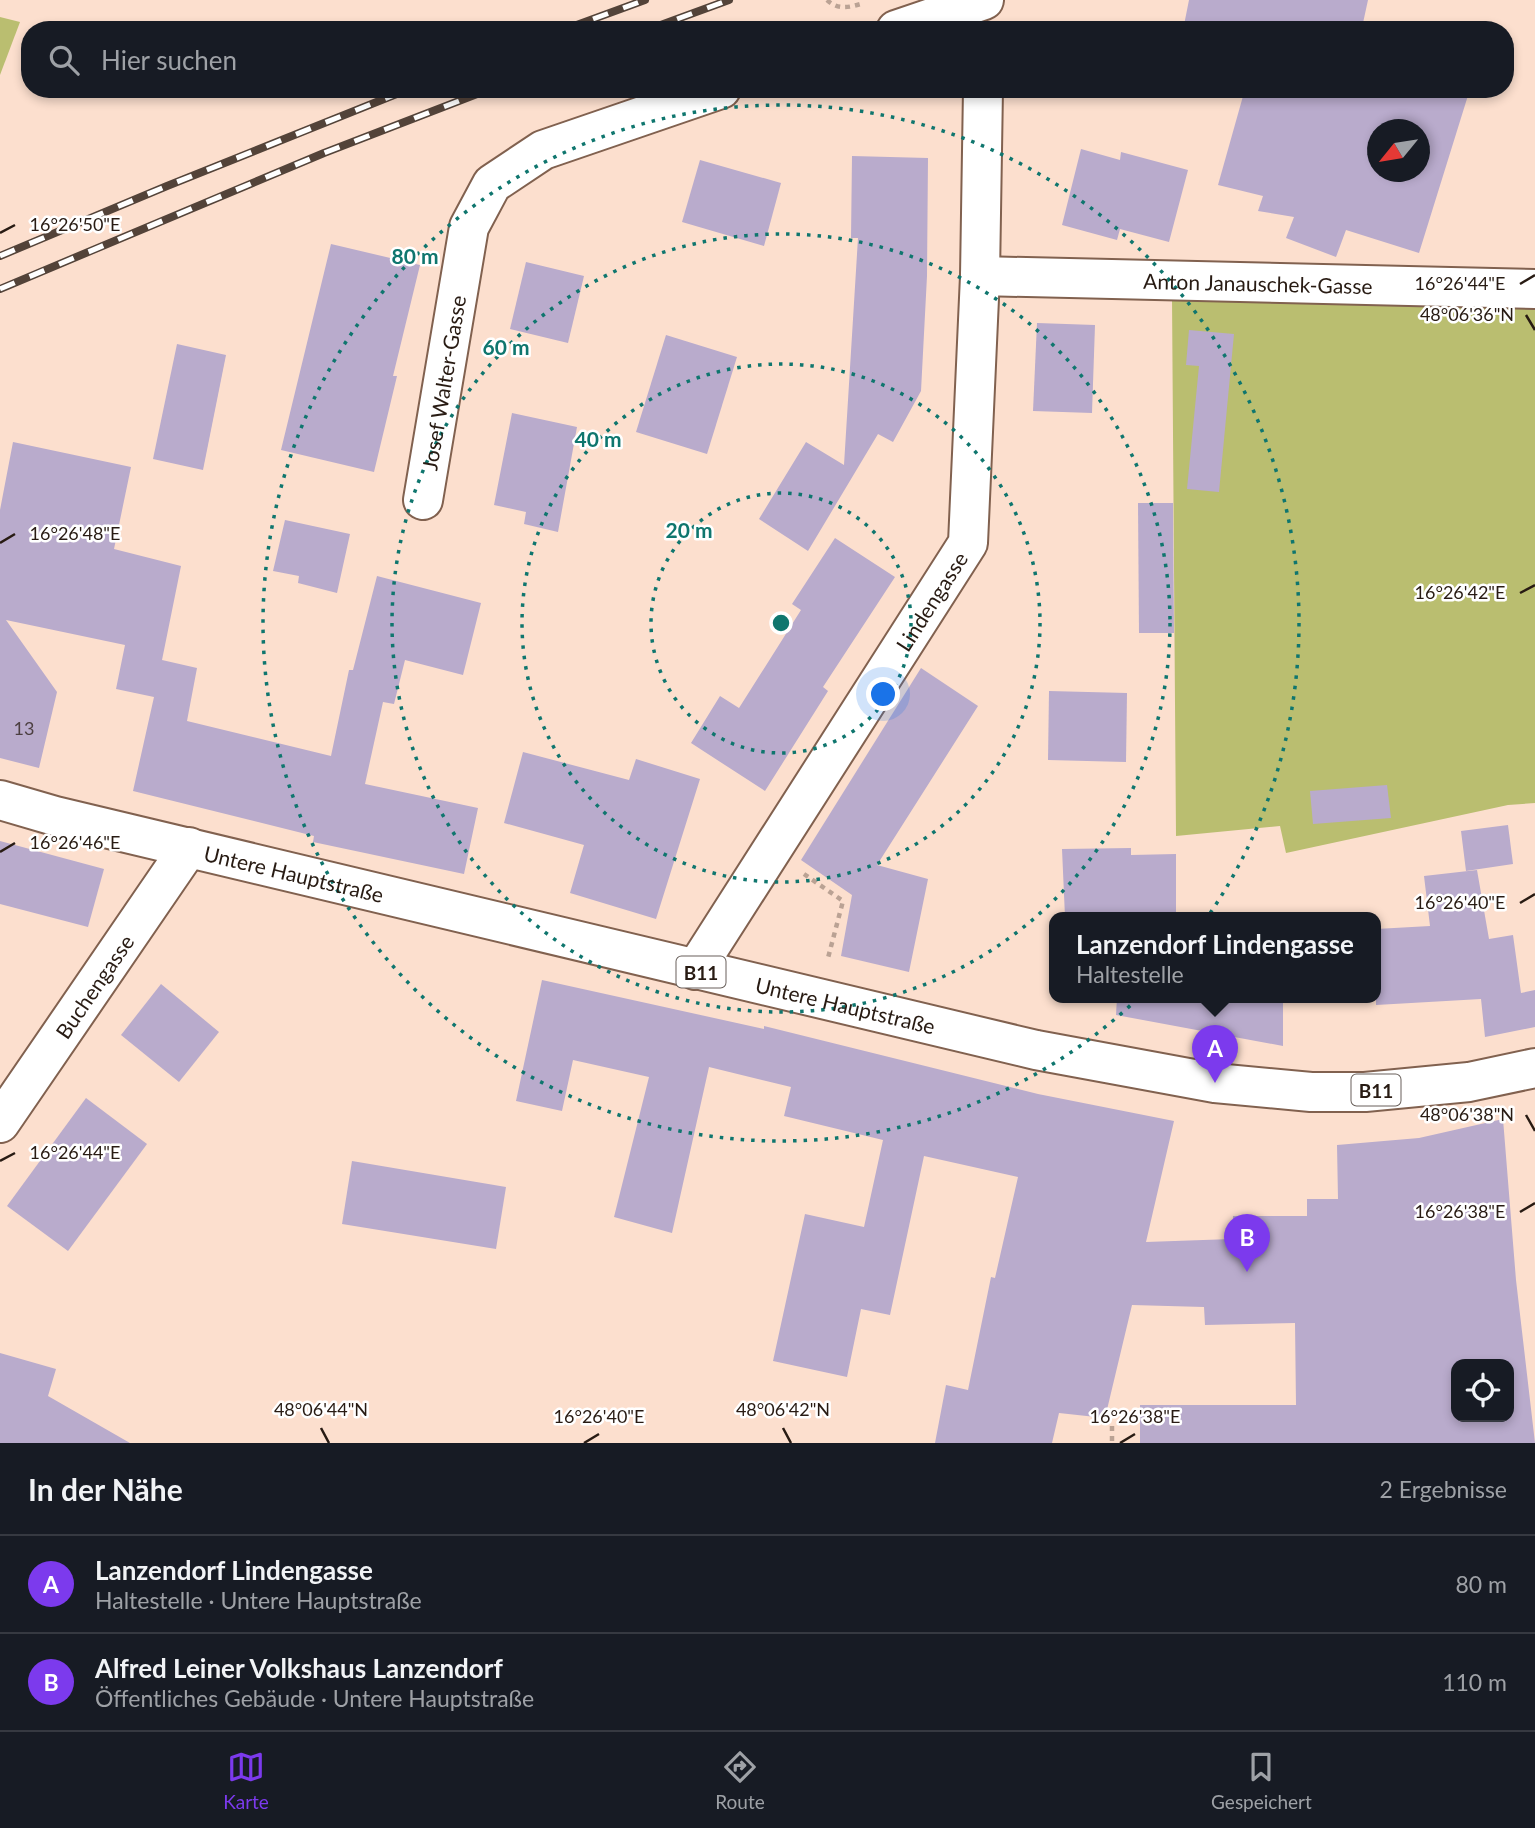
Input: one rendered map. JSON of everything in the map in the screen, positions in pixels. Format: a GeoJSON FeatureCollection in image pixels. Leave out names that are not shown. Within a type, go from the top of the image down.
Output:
{"type":"FeatureCollection","features":[{"type":"Feature","properties":{"kind":"street"},"geometry":{"type":"LineString","coordinates":[[922,21],[984,0],[984,21]]}},
{"type":"Feature","properties":{"kind":"street","name":"Josef Walter-Gasse"},"geometry":{"type":"LineString","coordinates":[[423,500],[469,227],[492,184],[542,150],[695,98]]}},
{"type":"Feature","properties":{"kind":"street","name":"Lindengasse"},"geometry":{"type":"LineString","coordinates":[[695,970],[968,543],[980,276],[983,98]]}},
{"type":"Feature","properties":{"kind":"street","name":"Anton Janauschek-Gasse"},"geometry":{"type":"LineString","coordinates":[[980,276],[1535,289]]}},
{"type":"Feature","properties":{"kind":"street","name":"Untere Hauptstraße"},"geometry":{"type":"LineString","coordinates":[[0,800],[55,816],[695,970],[819,996],[1036,1050],[1215,1083],[1311,1091],[1365,1091],[1469,1082],[1535,1068]]}},
{"type":"Feature","properties":{"kind":"street","name":"Buchengasse"},"geometry":{"type":"LineString","coordinates":[[0,1123],[189,847]]}},
{"type":"Feature","properties":{"kind":"path"},"geometry":{"type":"LineString","coordinates":[[827,0],[834,7],[849,8],[872,0]]}},
{"type":"Feature","properties":{"kind":"path"},"geometry":{"type":"LineString","coordinates":[[770,851],[843,901],[819,996]]}},
{"type":"Feature","properties":{"kind":"path"},"geometry":{"type":"LineString","coordinates":[[1112,1426],[1112,1443]]}},
{"type":"Feature","properties":{"kind":"green space"},"geometry":{"type":"Polygon","coordinates":[[[0,17],[20,22],[0,75],[0,17]]]}},
{"type":"Feature","properties":{"kind":"green space"},"geometry":{"type":"Polygon","coordinates":[[[1172,298],[1535,309],[1535,803],[1508,805],[1286,853],[1280,826],[1176,836],[1172,298]]]}},
{"type":"Feature","properties":{"kind":"building"},"geometry":{"type":"Polygon","coordinates":[[[1189,0],[1368,0],[1363,21],[1185,21],[1189,0]]]}},
{"type":"Feature","properties":{"kind":"building"},"geometry":{"type":"Polygon","coordinates":[[[1242,98],[1467,98],[1419,253],[1346,230],[1336,257],[1286,238],[1294,217],[1258,211],[1263,196],[1218,185],[1242,98]]]}},
{"type":"Feature","properties":{"kind":"building"},"geometry":{"type":"Polygon","coordinates":[[[1081,149],[1120,160],[1121,152],[1188,170],[1169,242],[1120,229],[1117,240],[1062,225],[1081,149]]]}},
{"type":"Feature","properties":{"kind":"building"},"geometry":{"type":"Polygon","coordinates":[[[852,156],[928,158],[927,276],[921,391],[893,442],[878,434],[808,551],[759,519],[806,442],[844,465],[858,238],[851,238],[852,156]]]}},
{"type":"Feature","properties":{"kind":"building"},"geometry":{"type":"Polygon","coordinates":[[[700,160],[781,183],[764,246],[682,222],[700,160]]]}},
{"type":"Feature","properties":{"kind":"building"},"geometry":{"type":"Polygon","coordinates":[[[331,244],[420,265],[393,376],[397,376],[374,472],[281,450],[331,244]]]}},
{"type":"Feature","properties":{"kind":"building"},"geometry":{"type":"Polygon","coordinates":[[[526,262],[584,276],[568,343],[510,329],[526,262]]]}},
{"type":"Feature","properties":{"kind":"building"},"geometry":{"type":"Polygon","coordinates":[[[1037,323],[1095,325],[1092,413],[1033,411],[1037,323]]]}},
{"type":"Feature","properties":{"kind":"building"},"geometry":{"type":"Polygon","coordinates":[[[1189,330],[1234,334],[1219,492],[1187,489],[1199,366],[1186,365],[1189,330]]]}},
{"type":"Feature","properties":{"kind":"building"},"geometry":{"type":"Polygon","coordinates":[[[666,335],[737,357],[707,454],[636,432],[666,335]]]}},
{"type":"Feature","properties":{"kind":"building"},"geometry":{"type":"Polygon","coordinates":[[[177,344],[226,355],[203,470],[153,459],[177,344]]]}},
{"type":"Feature","properties":{"kind":"building"},"geometry":{"type":"Polygon","coordinates":[[[512,413],[577,427],[558,532],[524,524],[526,512],[494,505],[512,413]]]}},
{"type":"Feature","properties":{"kind":"building"},"geometry":{"type":"Polygon","coordinates":[[[13,442],[131,467],[114,549],[181,566],[162,660],[197,668],[187,721],[331,756],[349,670],[353,670],[377,576],[481,603],[463,675],[405,660],[394,704],[383,702],[365,784],[478,808],[464,874],[313,842],[314,836],[133,791],[154,697],[116,689],[125,645],[6,620],[57,692],[39,768],[0,758],[0,510],[13,442]]]}},
{"type":"Feature","properties":{"kind":"building"},"geometry":{"type":"Polygon","coordinates":[[[1138,503],[1173,503],[1174,633],[1139,633],[1138,503]]]}},
{"type":"Feature","properties":{"kind":"building"},"geometry":{"type":"Polygon","coordinates":[[[285,520],[350,534],[337,593],[298,583],[299,576],[273,571],[285,520]]]}},
{"type":"Feature","properties":{"kind":"building"},"geometry":{"type":"Polygon","coordinates":[[[835,538],[895,577],[823,687],[828,691],[765,791],[691,743],[720,696],[739,708],[801,610],[792,604],[835,538]]]}},
{"type":"Feature","properties":{"kind":"building"},"geometry":{"type":"Polygon","coordinates":[[[921,668],[978,706],[877,865],[928,879],[909,972],[841,956],[852,895],[801,860],[921,668]]]}},
{"type":"Feature","properties":{"kind":"building"},"geometry":{"type":"Polygon","coordinates":[[[1049,691],[1127,693],[1126,762],[1048,760],[1049,691]]]}},
{"type":"Feature","properties":{"kind":"building"},"geometry":{"type":"Polygon","coordinates":[[[523,752],[629,780],[636,759],[700,779],[656,919],[570,893],[584,845],[504,823],[523,752]]]}},
{"type":"Feature","properties":{"kind":"building"},"geometry":{"type":"Polygon","coordinates":[[[1387,785],[1391,818],[1313,824],[1310,791],[1387,785]]]}},
{"type":"Feature","properties":{"kind":"building"},"geometry":{"type":"Polygon","coordinates":[[[1508,825],[1513,864],[1466,871],[1461,831],[1508,825]]]}},
{"type":"Feature","properties":{"kind":"building"},"geometry":{"type":"Polygon","coordinates":[[[0,841],[104,869],[88,927],[0,904],[0,841]]]}},
{"type":"Feature","properties":{"kind":"building"},"geometry":{"type":"Polygon","coordinates":[[[1131,848],[1131,855],[1176,854],[1176,912],[1065,912],[1062,849],[1131,848]]]}},
{"type":"Feature","properties":{"kind":"building"},"geometry":{"type":"Polygon","coordinates":[[[1477,870],[1489,939],[1513,935],[1521,993],[1535,990],[1535,1027],[1485,1037],[1481,999],[1376,1005],[1381,1003],[1381,929],[1430,926],[1424,876],[1477,870]]]}},
{"type":"Feature","properties":{"kind":"building"},"geometry":{"type":"Polygon","coordinates":[[[542,980],[764,1029],[764,1026],[1038,1094],[1174,1121],[1146,1242],[1232,1239],[1233,1216],[1307,1216],[1307,1199],[1338,1199],[1337,1145],[1419,1138],[1503,1119],[1516,1280],[1535,1443],[1140,1443],[1140,1405],[1296,1405],[1295,1323],[1205,1325],[1204,1307],[1132,1305],[1105,1418],[1059,1413],[1052,1443],[935,1443],[946,1385],[968,1390],[991,1277],[995,1278],[1018,1177],[924,1156],[890,1315],[861,1309],[847,1377],[773,1361],[805,1214],[864,1227],[883,1140],[784,1116],[791,1087],[709,1067],[672,1233],[614,1217],[649,1077],[573,1060],[562,1111],[516,1101],[542,980]]]}},
{"type":"Feature","properties":{"kind":"building"},"geometry":{"type":"Polygon","coordinates":[[[161,984],[219,1032],[179,1082],[121,1035],[161,984]]]}},
{"type":"Feature","properties":{"kind":"building"},"geometry":{"type":"Polygon","coordinates":[[[1117,1003],[1283,1003],[1283,1046],[1116,1015],[1117,1003]]]}},
{"type":"Feature","properties":{"kind":"building"},"geometry":{"type":"Polygon","coordinates":[[[86,1098],[147,1144],[68,1251],[7,1206],[86,1098]]]}},
{"type":"Feature","properties":{"kind":"building"},"geometry":{"type":"Polygon","coordinates":[[[352,1161],[506,1187],[496,1249],[342,1224],[352,1161]]]}},
{"type":"Feature","properties":{"kind":"building"},"geometry":{"type":"Polygon","coordinates":[[[0,1353],[56,1369],[48,1396],[130,1443],[0,1443],[0,1353]]]}},
{"type":"Feature","properties":{"kind":"railway"},"geometry":{"type":"LineString","coordinates":[[588,21],[645,0]]}},
{"type":"Feature","properties":{"kind":"railway"},"geometry":{"type":"LineString","coordinates":[[672,21],[729,0]]}},
{"type":"Feature","properties":{"kind":"railway"},"geometry":{"type":"LineString","coordinates":[[0,256],[387,98]]}},
{"type":"Feature","properties":{"kind":"railway"},"geometry":{"type":"LineString","coordinates":[[0,289],[324,153],[467,98]]}},
{"type":"Feature","properties":{"kind":"place","name":"Lanzendorf Lindengasse"},"geometry":{"type":"Point","coordinates":[1215,1083]}},
{"type":"Feature","properties":{"kind":"place","name":"Alfred Leiner Volkshaus Lanzendorf"},"geometry":{"type":"Point","coordinates":[1247,1272]}}]}
